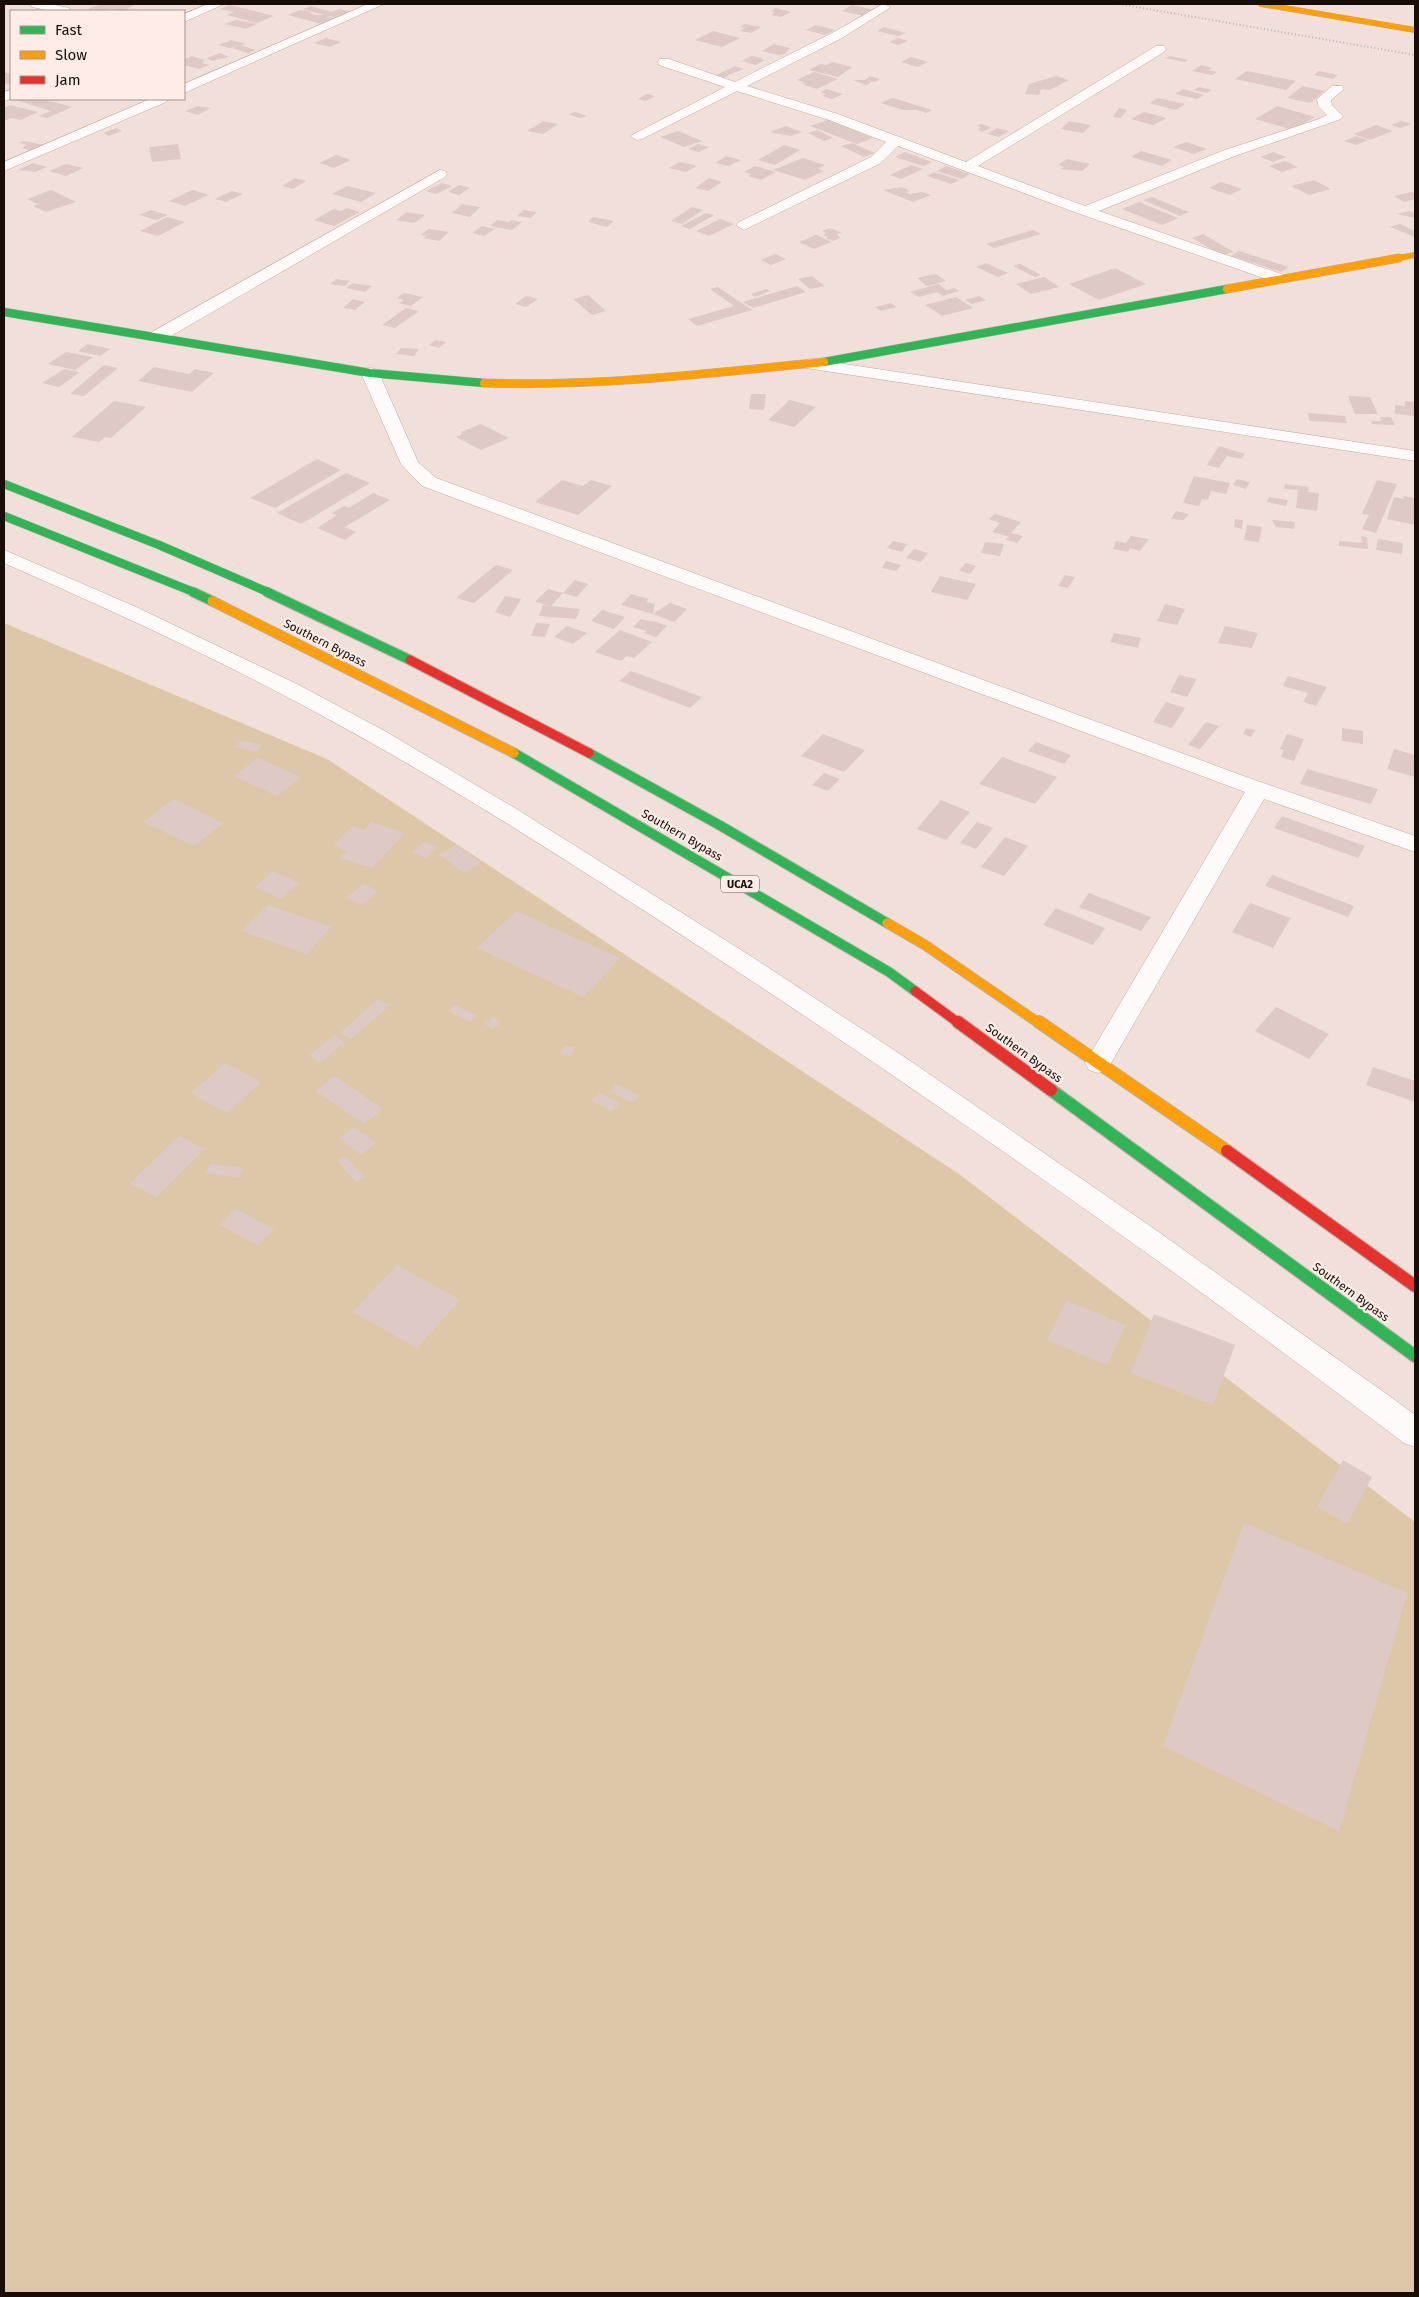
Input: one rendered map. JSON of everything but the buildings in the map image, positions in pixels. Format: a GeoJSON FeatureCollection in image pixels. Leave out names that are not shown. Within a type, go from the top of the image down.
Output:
{"type":"FeatureCollection","features":[{"type":"Feature","properties":{"kind":"main road"},"geometry":{"type":"LineString","coordinates":[[1260,4],[1415,29]]}},
{"type":"Feature","properties":{"kind":"main road"},"geometry":{"type":"LineString","coordinates":[[4,312],[158,336],[370,373],[481,382],[548,385],[640,380],[812,364],[1415,255]]}},
{"type":"Feature","properties":{"kind":"main road","name":"Southern Bypass"},"geometry":{"type":"LineString","coordinates":[[4,484],[102,521],[336,622],[531,722],[721,826],[925,945],[1188,1123],[1415,1286]]}},
{"type":"Feature","properties":{"kind":"main road","name":"Southern Bypass"},"geometry":{"type":"LineString","coordinates":[[4,516],[192,591],[527,760],[889,972],[1415,1356]]}},
{"type":"Feature","properties":{"kind":"street"},"geometry":{"type":"LineString","coordinates":[[36,4],[61,10]]}},
{"type":"Feature","properties":{"kind":"street"},"geometry":{"type":"LineString","coordinates":[[185,18],[218,4]]}},
{"type":"Feature","properties":{"kind":"street"},"geometry":{"type":"LineString","coordinates":[[185,89],[378,4]]}},
{"type":"Feature","properties":{"kind":"street"},"geometry":{"type":"LineString","coordinates":[[637,136],[838,35],[885,7]]}},
{"type":"Feature","properties":{"kind":"street"},"geometry":{"type":"LineString","coordinates":[[967,167],[1160,49]]}},
{"type":"Feature","properties":{"kind":"street"},"geometry":{"type":"LineString","coordinates":[[664,62],[812,112],[833,116],[1085,210],[1281,279]]}},
{"type":"Feature","properties":{"kind":"street"},"geometry":{"type":"LineString","coordinates":[[1085,210],[1227,154],[1324,122],[1336,116],[1325,106],[1324,99],[1337,89]]}},
{"type":"Feature","properties":{"kind":"street"},"geometry":{"type":"LineString","coordinates":[[4,167],[159,100]]}},
{"type":"Feature","properties":{"kind":"street"},"geometry":{"type":"LineString","coordinates":[[744,225],[876,160],[896,140]]}},
{"type":"Feature","properties":{"kind":"street"},"geometry":{"type":"LineString","coordinates":[[158,336],[440,174]]}},
{"type":"Feature","properties":{"kind":"street"},"geometry":{"type":"LineString","coordinates":[[812,364],[1415,456]]}},
{"type":"Feature","properties":{"kind":"street"},"geometry":{"type":"LineString","coordinates":[[370,373],[410,464],[429,482],[1258,790],[1415,844]]}},
{"type":"Feature","properties":{"kind":"street"},"geometry":{"type":"LineString","coordinates":[[4,556],[203,646],[327,709],[458,782],[770,980],[919,1080],[1292,1341],[1415,1433]]}},
{"type":"Feature","properties":{"kind":"street"},"geometry":{"type":"LineString","coordinates":[[1098,1063],[1258,790]]}},
{"type":"Feature","properties":{"kind":"shaded area"},"geometry":{"type":"Polygon","coordinates":[[[4,623],[327,759],[959,1174],[1415,1522],[1415,2293],[4,2293],[4,623]]]}},
{"type":"Feature","properties":{"kind":"railway"},"geometry":{"type":"LineString","coordinates":[[1119,4],[1415,55]]}},
{"type":"Feature","properties":{"kind":"traffic: fast"},"geometry":{"type":"LineString","coordinates":[[824,362],[1227,289]]}},
{"type":"Feature","properties":{"kind":"traffic: fast"},"geometry":{"type":"LineString","coordinates":[[4,312],[370,373],[484,383]]}},
{"type":"Feature","properties":{"kind":"traffic: fast"},"geometry":{"type":"LineString","coordinates":[[4,484],[210,566],[361,635],[410,660]]}},
{"type":"Feature","properties":{"kind":"traffic: fast"},"geometry":{"type":"LineString","coordinates":[[4,516],[192,591],[212,601]]}},
{"type":"Feature","properties":{"kind":"traffic: fast"},"geometry":{"type":"LineString","coordinates":[[514,753],[889,972],[915,991]]}},
{"type":"Feature","properties":{"kind":"traffic: fast"},"geometry":{"type":"LineString","coordinates":[[589,753],[721,826],[887,923]]}},
{"type":"Feature","properties":{"kind":"traffic: fast"},"geometry":{"type":"LineString","coordinates":[[1051,1090],[1415,1356]]}},
{"type":"Feature","properties":{"kind":"traffic: slow"},"geometry":{"type":"LineString","coordinates":[[1261,4],[1415,30]]}},
{"type":"Feature","properties":{"kind":"traffic: slow"},"geometry":{"type":"LineString","coordinates":[[1227,289],[1415,255]]}},
{"type":"Feature","properties":{"kind":"traffic: slow"},"geometry":{"type":"LineString","coordinates":[[484,383],[548,385],[640,380],[824,362]]}},
{"type":"Feature","properties":{"kind":"traffic: slow"},"geometry":{"type":"LineString","coordinates":[[212,601],[514,753]]}},
{"type":"Feature","properties":{"kind":"traffic: slow"},"geometry":{"type":"LineString","coordinates":[[887,923],[925,945],[1227,1151]]}},
{"type":"Feature","properties":{"kind":"traffic: jam"},"geometry":{"type":"LineString","coordinates":[[410,660],[589,753]]}},
{"type":"Feature","properties":{"kind":"traffic: jam"},"geometry":{"type":"LineString","coordinates":[[915,991],[1051,1090]]}},
{"type":"Feature","properties":{"kind":"traffic: jam"},"geometry":{"type":"LineString","coordinates":[[1227,1151],[1415,1286]]}}]}
